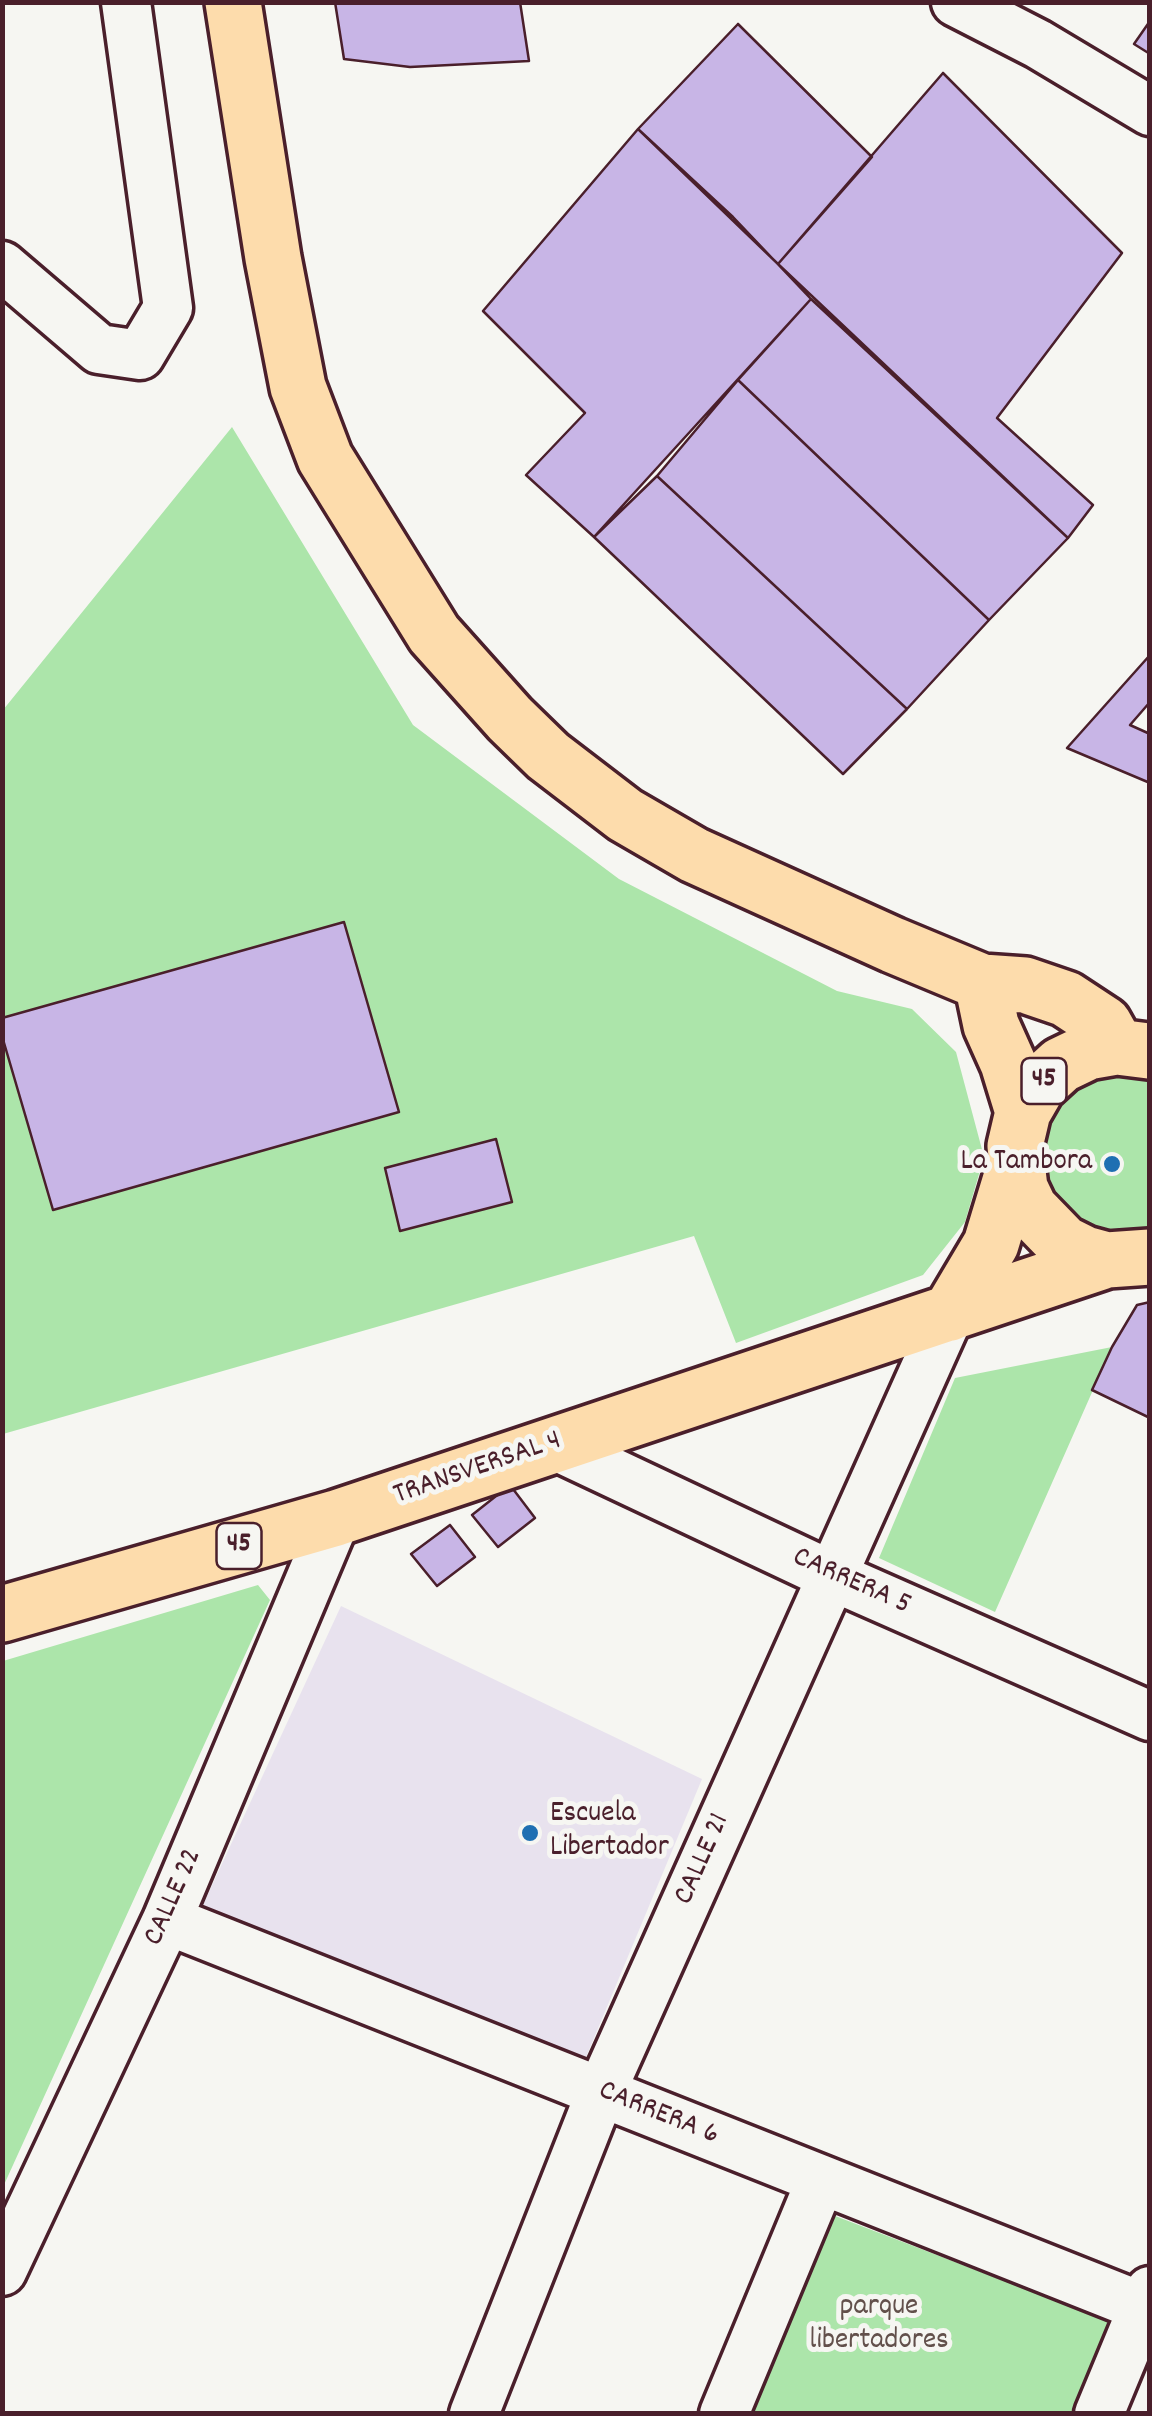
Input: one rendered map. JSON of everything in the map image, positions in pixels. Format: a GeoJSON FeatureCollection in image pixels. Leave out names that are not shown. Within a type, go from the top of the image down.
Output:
{"type":"FeatureCollection","features":[{"type":"Feature","properties":{"kind":"main road"},"geometry":{"type":"LineString","coordinates":[[233,2],[273,258],[298,387],[325,458],[434,634],[481,689],[535,744],[625,814],[694,855],[982,982],[1025,985],[1066,999],[1134,1049]]}},
{"type":"Feature","properties":{"kind":"main road"},"geometry":{"type":"LineString","coordinates":[[982,982],[991,1025],[1008,1063],[1022,1112]]}},
{"type":"Feature","properties":{"kind":"main road","name":"45"},"geometry":{"type":"LineString","coordinates":[[950,1313],[991,1244],[1008,1195],[1022,1112],[1038,1086],[1060,1065],[1088,1052],[1134,1049]]}},
{"type":"Feature","properties":{"kind":"main road","name":"45"},"geometry":{"type":"LineString","coordinates":[[1015,1165],[1030,1210],[1045,1228],[1074,1249],[1128,1258]]}},
{"type":"Feature","properties":{"kind":"main road","name":"45"},"geometry":{"type":"LineString","coordinates":[[950,1313],[1128,1258]]}},
{"type":"Feature","properties":{"kind":"main road","name":"TRANSVERSAL 4"},"geometry":{"type":"LineString","coordinates":[[2,1614],[336,1518],[950,1313]]}},
{"type":"Feature","properties":{"kind":"street"},"geometry":{"type":"LineString","coordinates":[[2,266],[99,349],[140,355],[168,308],[126,2]]}},
{"type":"Feature","properties":{"kind":"street"},"geometry":{"type":"LineString","coordinates":[[956,2],[1038,44],[1150,111]]}},
{"type":"Feature","properties":{"kind":"street","name":"CALLE 21"},"geometry":{"type":"LineString","coordinates":[[474,2414],[601,2092],[950,1313]]}},
{"type":"Feature","properties":{"kind":"street","name":"CARRERA 5"},"geometry":{"type":"LineString","coordinates":[[554,1445],[830,1575],[1150,1716]]}},
{"type":"Feature","properties":{"kind":"street","name":"CALLE 22"},"geometry":{"type":"LineString","coordinates":[[2,2272],[167,1920],[336,1518]]}},
{"type":"Feature","properties":{"kind":"street","name":"CARRERA 6"},"geometry":{"type":"LineString","coordinates":[[167,1920],[821,2180],[1147,2303]]}},
{"type":"Feature","properties":{"kind":"street"},"geometry":{"type":"LineString","coordinates":[[724,2414],[821,2180]]}},
{"type":"Feature","properties":{"kind":"street"},"geometry":{"type":"LineString","coordinates":[[1100,2414],[1147,2303]]}},
{"type":"Feature","properties":{"kind":"shaded area"},"geometry":{"type":"Polygon","coordinates":[[[341,1606],[702,1779],[584,2062],[202,1907],[341,1606]]]}},
{"type":"Feature","properties":{"kind":"green space"},"geometry":{"type":"Polygon","coordinates":[[[232,427],[413,725],[619,879],[837,991],[912,1009],[956,1052],[984,1157],[965,1222],[923,1275],[736,1343],[694,1236],[3,1434],[3,710],[232,427]]]}},
{"type":"Feature","properties":{"kind":"green space"},"geometry":{"type":"Polygon","coordinates":[[[1108,1074],[1139,1076],[1149,1081],[1149,1248],[1132,1254],[1037,1204],[1038,1122],[1077,1083],[1108,1074]]]}},
{"type":"Feature","properties":{"kind":"green space"},"geometry":{"type":"Polygon","coordinates":[[[1112,1347],[995,1612],[879,1558],[955,1378],[1112,1347]]]}},
{"type":"Feature","properties":{"kind":"green space"},"geometry":{"type":"Polygon","coordinates":[[[258,1585],[270,1600],[3,2187],[3,1661],[258,1585]]]}},
{"type":"Feature","properties":{"kind":"green space","name":"parque libertadores"},"geometry":{"type":"Polygon","coordinates":[[[830,2214],[1114,2323],[1077,2413],[750,2414],[830,2214]]]}},
{"type":"Feature","properties":{"kind":"building"},"geometry":{"type":"Polygon","coordinates":[[[335,2],[520,2],[529,61],[410,67],[344,59],[335,2]]]}},
{"type":"Feature","properties":{"kind":"building"},"geometry":{"type":"Polygon","coordinates":[[[1150,21],[1150,54],[1134,44],[1150,21]]]}},
{"type":"Feature","properties":{"kind":"building"},"geometry":{"type":"Polygon","coordinates":[[[738,24],[872,157],[778,264],[638,129],[738,24]]]}},
{"type":"Feature","properties":{"kind":"building"},"geometry":{"type":"Polygon","coordinates":[[[943,73],[1122,253],[997,418],[1093,505],[1068,538],[778,264],[943,73]]]}},
{"type":"Feature","properties":{"kind":"building"},"geometry":{"type":"Polygon","coordinates":[[[638,129],[733,217],[811,299],[594,537],[526,475],[585,413],[483,311],[638,129]]]}},
{"type":"Feature","properties":{"kind":"building"},"geometry":{"type":"Polygon","coordinates":[[[811,299],[1068,538],[989,620],[738,380],[811,299]]]}},
{"type":"Feature","properties":{"kind":"building"},"geometry":{"type":"Polygon","coordinates":[[[738,380],[989,620],[907,709],[657,476],[738,380]]]}},
{"type":"Feature","properties":{"kind":"building"},"geometry":{"type":"Polygon","coordinates":[[[657,476],[907,709],[843,774],[594,537],[657,476]]]}},
{"type":"Feature","properties":{"kind":"building"},"geometry":{"type":"Polygon","coordinates":[[[1150,655],[1150,702],[1130,725],[1150,734],[1150,783],[1067,748],[1150,655]]]}},
{"type":"Feature","properties":{"kind":"building"},"geometry":{"type":"Polygon","coordinates":[[[344,922],[399,1112],[53,1210],[2,1036],[2,1018],[344,922]]]}},
{"type":"Feature","properties":{"kind":"building"},"geometry":{"type":"Polygon","coordinates":[[[496,1139],[512,1202],[400,1231],[385,1168],[496,1139]]]}},
{"type":"Feature","properties":{"kind":"building"},"geometry":{"type":"Polygon","coordinates":[[[1150,1302],[1150,1418],[1092,1390],[1137,1305],[1150,1302]]]}},
{"type":"Feature","properties":{"kind":"building"},"geometry":{"type":"Polygon","coordinates":[[[510,1485],[535,1518],[498,1547],[472,1515],[510,1485]]]}},
{"type":"Feature","properties":{"kind":"building"},"geometry":{"type":"Polygon","coordinates":[[[450,1525],[475,1557],[437,1586],[411,1554],[450,1525]]]}},
{"type":"Feature","properties":{"kind":"place","name":"La Tambora"},"geometry":{"type":"Point","coordinates":[1112,1164]}},
{"type":"Feature","properties":{"kind":"place","name":"Escuela Libertador"},"geometry":{"type":"Point","coordinates":[530,1833]}}]}
